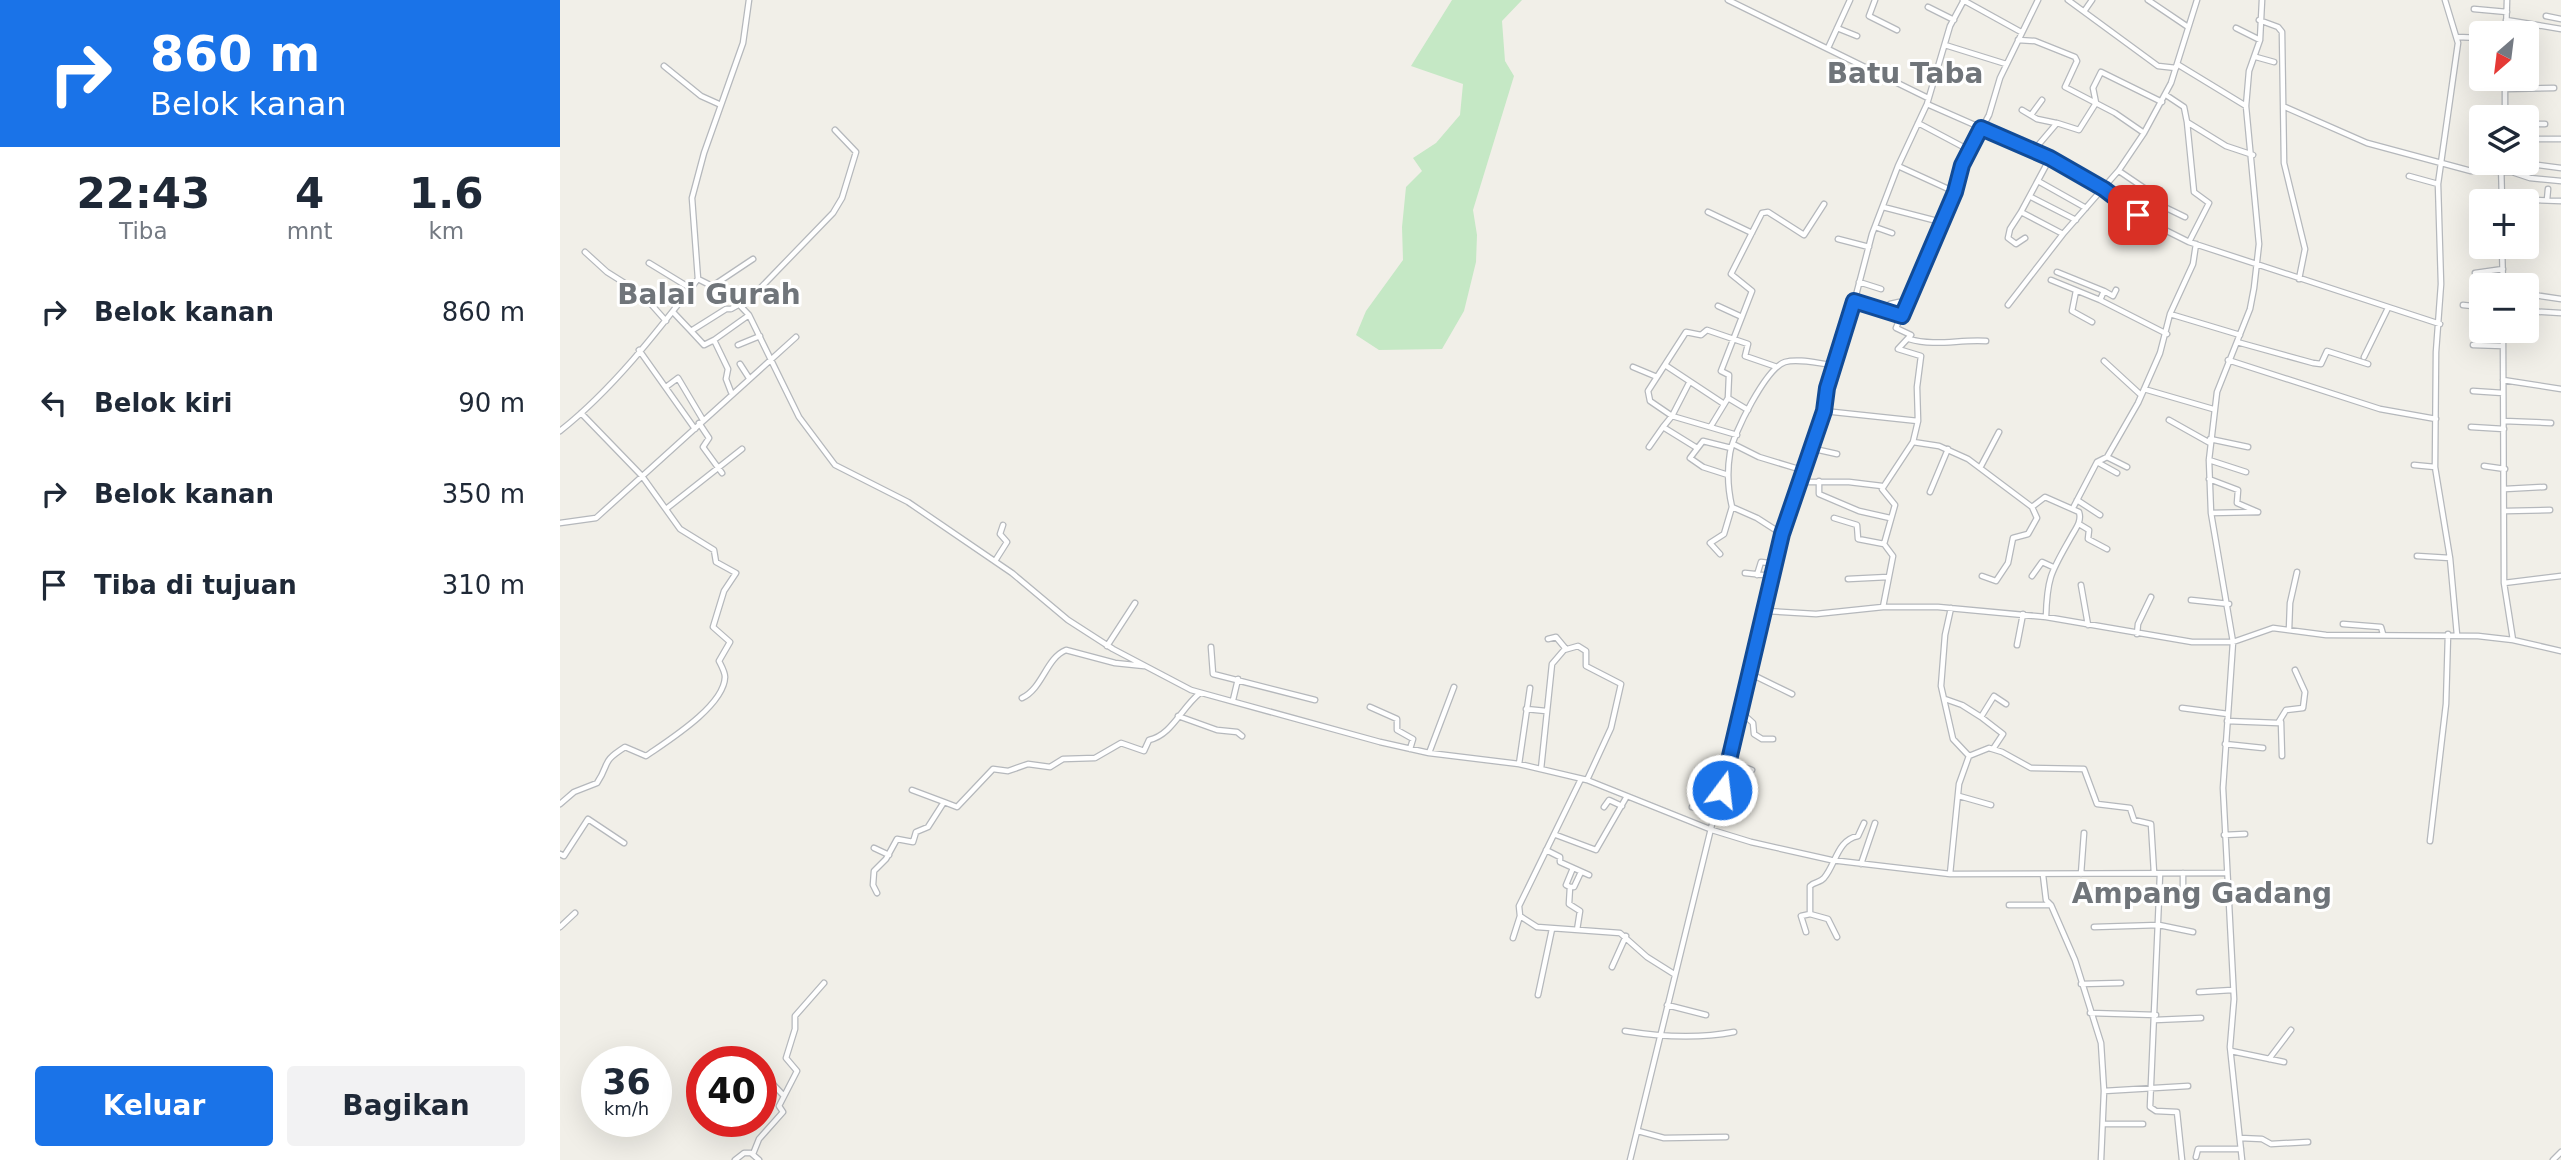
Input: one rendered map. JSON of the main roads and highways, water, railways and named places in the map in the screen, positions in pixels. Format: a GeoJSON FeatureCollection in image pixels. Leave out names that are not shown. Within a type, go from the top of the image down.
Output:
{"type":"FeatureCollection","features":[{"type":"Feature","properties":{"kind":"district","name":"Batu Taba"},"geometry":{"type":"Point","coordinates":[1905,73]}},
{"type":"Feature","properties":{"kind":"district","name":"Balai Gurah"},"geometry":{"type":"Point","coordinates":[709,294]}},
{"type":"Feature","properties":{"kind":"district","name":"Ampang Gadang"},"geometry":{"type":"Point","coordinates":[2202,893]}}]}
